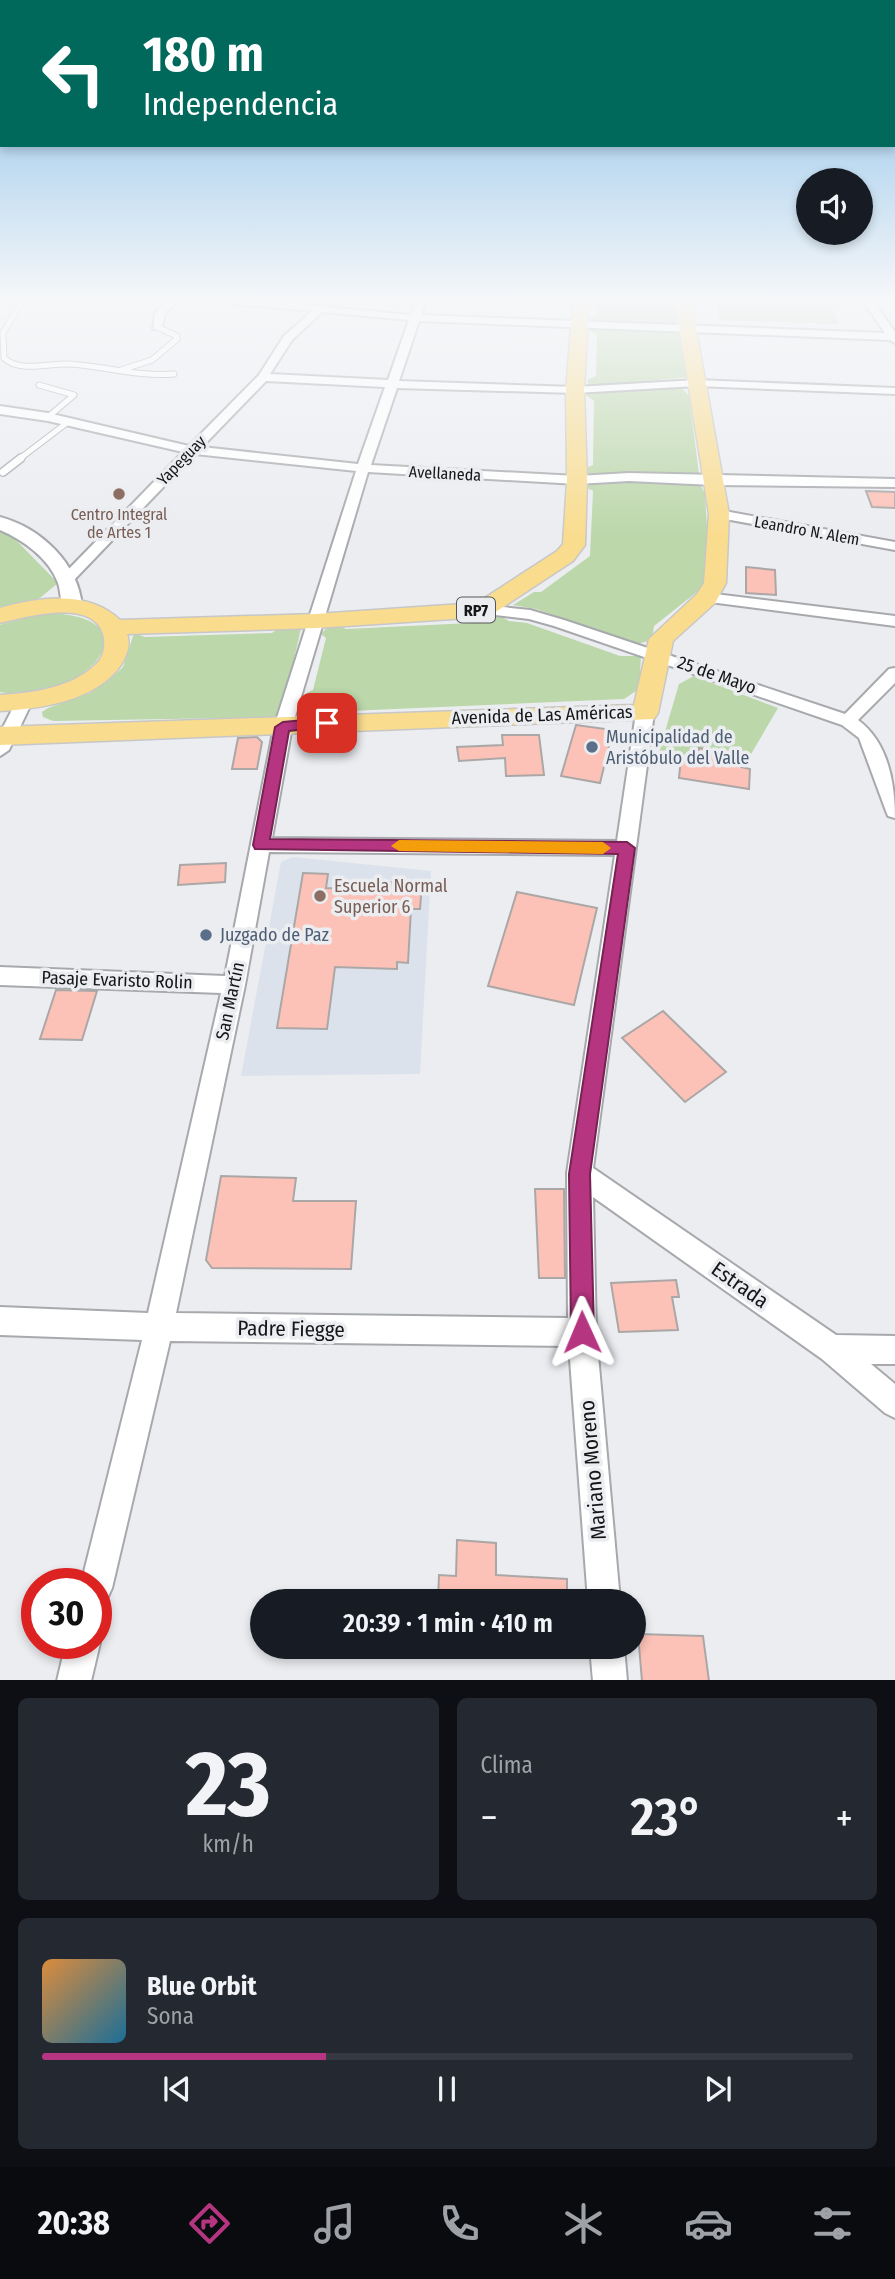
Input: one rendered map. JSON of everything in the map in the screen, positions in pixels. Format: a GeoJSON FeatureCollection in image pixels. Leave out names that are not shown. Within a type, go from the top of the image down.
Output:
{"type":"FeatureCollection","features":[{"type":"Feature","properties":{"kind":"main road","name":"RP7"},"geometry":{"type":"LineString","coordinates":[[0,615],[45,605],[72,606],[103,617],[113,626],[316,621],[482,610],[565,556],[574,545],[577,480],[576,379]]}},
{"type":"Feature","properties":{"kind":"main road"},"geometry":{"type":"LineString","coordinates":[[696,379],[719,514],[715,583],[707,598]]}},
{"type":"Feature","properties":{"kind":"main road"},"geometry":{"type":"LineString","coordinates":[[0,523],[49,554],[68,578],[73,591],[72,606]]}},
{"type":"Feature","properties":{"kind":"main road","name":"Avenida de Las Américas"},"geometry":{"type":"LineString","coordinates":[[7,721],[283,727],[383,720],[645,713],[661,639],[707,598]]}},
{"type":"Feature","properties":{"kind":"main road"},"geometry":{"type":"LineString","coordinates":[[7,721],[70,691],[100,673],[114,657],[118,641],[113,626]]}},
{"type":"Feature","properties":{"kind":"street","name":"Yapeguay"},"geometry":{"type":"LineString","coordinates":[[68,578],[261,379]]}},
{"type":"Feature","properties":{"kind":"street"},"geometry":{"type":"LineString","coordinates":[[308,379],[575,390],[697,383],[895,391]]}},
{"type":"Feature","properties":{"kind":"street","name":"San Martín"},"geometry":{"type":"LineString","coordinates":[[101,1568],[159,1327],[234,985],[283,727],[363,468],[395,379]]}},
{"type":"Feature","properties":{"kind":"street","name":"Avellaneda"},"geometry":{"type":"LineString","coordinates":[[0,410],[48,417],[191,450],[363,468],[577,480],[629,477],[895,484]]}},
{"type":"Feature","properties":{"kind":"street","name":"Leandro N. Alem"},"geometry":{"type":"LineString","coordinates":[[719,514],[895,547]]}},
{"type":"Feature","properties":{"kind":"street"},"geometry":{"type":"LineString","coordinates":[[707,598],[895,621]]}},
{"type":"Feature","properties":{"kind":"street","name":"25 de Mayo"},"geometry":{"type":"LineString","coordinates":[[482,610],[541,618],[848,720],[867,736],[895,811]]}},
{"type":"Feature","properties":{"kind":"street"},"geometry":{"type":"LineString","coordinates":[[848,720],[888,688],[895,673]]}},
{"type":"Feature","properties":{"kind":"street","name":"Mariano Moreno"},"geometry":{"type":"LineString","coordinates":[[603,1589],[582,1332],[580,1174],[645,713]]}},
{"type":"Feature","properties":{"kind":"street"},"geometry":{"type":"LineString","coordinates":[[261,845],[627,848]]}},
{"type":"Feature","properties":{"kind":"street","name":"Pasaje Evaristo Rolin"},"geometry":{"type":"LineString","coordinates":[[0,976],[234,985]]}},
{"type":"Feature","properties":{"kind":"street","name":"Estrada"},"geometry":{"type":"LineString","coordinates":[[580,1174],[832,1349],[895,1403]]}},
{"type":"Feature","properties":{"kind":"street","name":"Padre Fiegge"},"geometry":{"type":"LineString","coordinates":[[0,1321],[159,1327],[582,1332]]}},
{"type":"Feature","properties":{"kind":"street"},"geometry":{"type":"LineString","coordinates":[[832,1349],[895,1350]]}},
{"type":"Feature","properties":{"kind":"street"},"geometry":{"type":"LineString","coordinates":[[74,1680],[79,1659]]}},
{"type":"Feature","properties":{"kind":"street"},"geometry":{"type":"LineString","coordinates":[[608,1659],[610,1680]]}},
{"type":"Feature","properties":{"kind":"lane"},"geometry":{"type":"LineString","coordinates":[[39,385],[74,395],[48,417]]}},
{"type":"Feature","properties":{"kind":"lane"},"geometry":{"type":"LineString","coordinates":[[3,472],[68,422]]}},
{"type":"Feature","properties":{"kind":"shaded area"},"geometry":{"type":"Polygon","coordinates":[[[293,857],[431,871],[420,1074],[241,1076],[281,862],[293,857]]]}},
{"type":"Feature","properties":{"kind":"green space"},"geometry":{"type":"Polygon","coordinates":[[[588,379],[663,379],[590,386],[588,379]]]}},
{"type":"Feature","properties":{"kind":"green space"},"geometry":{"type":"Polygon","coordinates":[[[675,386],[682,388],[689,396],[699,474],[695,477],[587,473],[584,469],[593,465],[594,401],[586,395],[593,392],[675,386]]]}},
{"type":"Feature","properties":{"kind":"green space"},"geometry":{"type":"Polygon","coordinates":[[[599,478],[686,483],[700,485],[705,493],[710,578],[707,584],[654,626],[652,640],[637,644],[536,609],[513,605],[534,592],[541,592],[590,556],[593,491],[583,486],[584,482],[599,478]]]}},
{"type":"Feature","properties":{"kind":"green space"},"geometry":{"type":"Polygon","coordinates":[[[0,530],[11,535],[58,583],[40,598],[0,610],[0,530]]]}},
{"type":"Feature","properties":{"kind":"green space"},"geometry":{"type":"Polygon","coordinates":[[[41,613],[78,617],[98,627],[104,642],[98,658],[83,673],[60,686],[31,693],[0,692],[0,625],[41,613]]]}},
{"type":"Feature","properties":{"kind":"green space"},"geometry":{"type":"Polygon","coordinates":[[[484,616],[500,616],[509,621],[527,623],[620,656],[641,656],[639,689],[624,699],[303,713],[305,694],[313,690],[326,638],[321,634],[332,622],[346,629],[471,623],[484,616]]]}},
{"type":"Feature","properties":{"kind":"green space"},"geometry":{"type":"Polygon","coordinates":[[[280,627],[301,628],[283,709],[278,717],[53,721],[43,717],[42,712],[48,708],[90,693],[109,680],[123,667],[134,633],[145,637],[272,633],[280,627]]]}},
{"type":"Feature","properties":{"kind":"green space"},"geometry":{"type":"Polygon","coordinates":[[[694,676],[778,708],[744,766],[659,752],[679,684],[694,676]]]}},
{"type":"Feature","properties":{"kind":"building"},"geometry":{"type":"Polygon","coordinates":[[[866,491],[895,492],[895,508],[872,507],[866,491]]]}},
{"type":"Feature","properties":{"kind":"building"},"geometry":{"type":"Polygon","coordinates":[[[746,567],[775,570],[776,595],[746,593],[746,567]]]}},
{"type":"Feature","properties":{"kind":"building"},"geometry":{"type":"Polygon","coordinates":[[[576,725],[613,730],[600,783],[561,776],[576,725]]]}},
{"type":"Feature","properties":{"kind":"building"},"geometry":{"type":"Polygon","coordinates":[[[502,735],[539,735],[544,775],[506,776],[505,758],[459,761],[457,747],[503,745],[502,735]]]}},
{"type":"Feature","properties":{"kind":"building"},"geometry":{"type":"Polygon","coordinates":[[[257,737],[262,742],[257,769],[232,769],[238,738],[257,737]]]}},
{"type":"Feature","properties":{"kind":"building"},"geometry":{"type":"Polygon","coordinates":[[[699,748],[742,756],[741,767],[750,769],[749,789],[679,778],[681,758],[697,760],[699,748]]]}},
{"type":"Feature","properties":{"kind":"building"},"geometry":{"type":"Polygon","coordinates":[[[226,863],[225,882],[178,885],[180,865],[226,863]]]}},
{"type":"Feature","properties":{"kind":"building"},"geometry":{"type":"Polygon","coordinates":[[[303,873],[328,874],[326,888],[390,890],[391,882],[422,883],[420,909],[411,909],[408,963],[397,962],[397,969],[335,967],[327,1029],[277,1028],[303,873]]]}},
{"type":"Feature","properties":{"kind":"building"},"geometry":{"type":"Polygon","coordinates":[[[517,892],[597,908],[574,1005],[488,986],[517,892]]]}},
{"type":"Feature","properties":{"kind":"building"},"geometry":{"type":"Polygon","coordinates":[[[56,990],[97,991],[82,1040],[40,1039],[56,990]]]}},
{"type":"Feature","properties":{"kind":"building"},"geometry":{"type":"Polygon","coordinates":[[[663,1011],[726,1072],[685,1102],[622,1038],[663,1011]]]}},
{"type":"Feature","properties":{"kind":"building"},"geometry":{"type":"Polygon","coordinates":[[[221,1176],[296,1178],[293,1201],[356,1201],[351,1269],[212,1268],[206,1260],[221,1176]]]}},
{"type":"Feature","properties":{"kind":"building"},"geometry":{"type":"Polygon","coordinates":[[[535,1189],[564,1189],[565,1278],[539,1278],[535,1189]]]}},
{"type":"Feature","properties":{"kind":"building"},"geometry":{"type":"Polygon","coordinates":[[[676,1280],[679,1297],[672,1297],[678,1330],[619,1332],[611,1283],[676,1280]]]}},
{"type":"Feature","properties":{"kind":"building"},"geometry":{"type":"Polygon","coordinates":[[[457,1540],[496,1543],[496,1575],[567,1579],[567,1589],[438,1589],[439,1575],[456,1576],[457,1540]]]}},
{"type":"Feature","properties":{"kind":"building"},"geometry":{"type":"Polygon","coordinates":[[[646,1634],[703,1636],[709,1680],[642,1680],[640,1659],[646,1659],[646,1634]]]}},
{"type":"Feature","properties":{"kind":"slow traffic"},"geometry":{"type":"LineString","coordinates":[[399,846],[603,848]]}},
{"type":"Feature","properties":{"kind":"place","name":"Centro Integral de Artes 1"},"geometry":{"type":"Point","coordinates":[119,494]}},
{"type":"Feature","properties":{"kind":"place","name":"Municipalidad de Aristóbulo del Valle"},"geometry":{"type":"Point","coordinates":[592,747]}},
{"type":"Feature","properties":{"kind":"place","name":"Escuela Normal Superior 6"},"geometry":{"type":"Point","coordinates":[320,896]}},
{"type":"Feature","properties":{"kind":"place","name":"Juzgado de Paz"},"geometry":{"type":"Point","coordinates":[206,935]}},
{"type":"Feature","properties":{"kind":"route"},"geometry":{"type":"LineString","coordinates":[[327,723],[283,727],[261,845],[627,848],[580,1174],[582,1332]]}}]}
